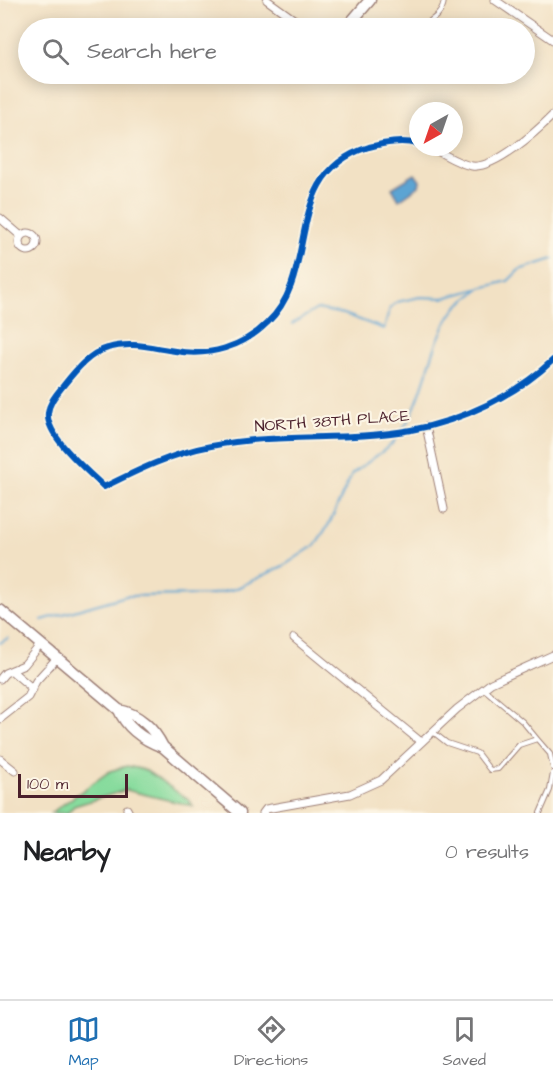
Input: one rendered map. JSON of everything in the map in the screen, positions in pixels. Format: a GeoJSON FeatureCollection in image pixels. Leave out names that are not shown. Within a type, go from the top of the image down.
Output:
{"type":"FeatureCollection","features":[{"type":"Feature","properties":{"kind":"main road"},"geometry":{"type":"LineString","coordinates":[[355,18],[370,0]]}},
{"type":"Feature","properties":{"kind":"main road"},"geometry":{"type":"LineString","coordinates":[[0,610],[119,710],[132,713],[156,734],[163,747],[240,813]]}},
{"type":"Feature","properties":{"kind":"street"},"geometry":{"type":"LineString","coordinates":[[267,0],[292,18]]}},
{"type":"Feature","properties":{"kind":"street"},"geometry":{"type":"LineString","coordinates":[[495,0],[522,18]]}},
{"type":"Feature","properties":{"kind":"street"},"geometry":{"type":"LineString","coordinates":[[535,27],[553,39]]}},
{"type":"Feature","properties":{"kind":"street"},"geometry":{"type":"LineString","coordinates":[[449,156],[466,164],[485,164],[531,135],[553,115]]}},
{"type":"Feature","properties":{"kind":"street","name":"NORTH 38TH PLACE"},"geometry":{"type":"LineString","coordinates":[[409,143],[396,142],[361,150],[342,160],[321,181],[306,213],[292,287],[278,311],[261,330],[242,342],[216,351],[196,354],[136,344],[112,347],[92,355],[52,399],[48,413],[54,434],[104,488],[140,470],[209,446],[283,437],[411,430],[426,426],[503,397],[553,360]]}},
{"type":"Feature","properties":{"kind":"street"},"geometry":{"type":"LineString","coordinates":[[0,218],[21,236]]}},
{"type":"Feature","properties":{"kind":"street"},"geometry":{"type":"LineString","coordinates":[[426,426],[444,509]]}},
{"type":"Feature","properties":{"kind":"street"},"geometry":{"type":"LineString","coordinates":[[294,638],[421,742]]}},
{"type":"Feature","properties":{"kind":"street"},"geometry":{"type":"LineString","coordinates":[[0,680],[5,673],[13,672],[24,665],[41,644]]}},
{"type":"Feature","properties":{"kind":"street"},"geometry":{"type":"LineString","coordinates":[[263,813],[266,809],[350,794],[381,780],[433,731],[484,689],[553,655]]}},
{"type":"Feature","properties":{"kind":"street"},"geometry":{"type":"LineString","coordinates":[[0,718],[28,697],[36,681],[57,658]]}},
{"type":"Feature","properties":{"kind":"street"},"geometry":{"type":"LineString","coordinates":[[13,672],[33,688]]}},
{"type":"Feature","properties":{"kind":"street"},"geometry":{"type":"LineString","coordinates":[[0,759],[15,771]]}},
{"type":"Feature","properties":{"kind":"lane"},"geometry":{"type":"LineString","coordinates":[[435,18],[443,9],[444,0]]}},
{"type":"Feature","properties":{"kind":"lane"},"geometry":{"type":"LineString","coordinates":[[484,689],[523,722],[550,754],[553,768]]}},
{"type":"Feature","properties":{"kind":"lane"},"geometry":{"type":"LineString","coordinates":[[433,731],[447,743],[477,753],[490,770],[498,769],[519,745],[537,739]]}},
{"type":"Feature","properties":{"kind":"lane"},"geometry":{"type":"LineString","coordinates":[[540,813],[550,790],[553,773]]}},
{"type":"Feature","properties":{"kind":"green space"},"geometry":{"type":"Polygon","coordinates":[[[127,766],[145,770],[189,800],[193,806],[126,790],[74,806],[67,813],[51,813],[110,771],[127,766]]]}},
{"type":"Feature","properties":{"kind":"water"},"geometry":{"type":"Polygon","coordinates":[[[415,174],[420,181],[419,186],[399,200],[392,188],[415,174]]]}},
{"type":"Feature","properties":{"kind":"waterway"},"geometry":{"type":"LineString","coordinates":[[292,324],[317,309],[344,314],[384,329],[390,308],[397,302],[420,297],[443,298],[508,281],[519,270],[553,259]]}},
{"type":"Feature","properties":{"kind":"waterway"},"geometry":{"type":"LineString","coordinates":[[403,429],[418,399],[439,336],[456,308],[482,287]]}},
{"type":"Feature","properties":{"kind":"waterway"},"geometry":{"type":"LineString","coordinates":[[42,620],[126,596],[209,595],[235,589],[285,565],[315,545],[329,524],[352,474],[391,445],[400,433]]}},
{"type":"Feature","properties":{"kind":"waterway"},"geometry":{"type":"LineString","coordinates":[[0,643],[8,638]]}},
{"type":"Feature","properties":{"kind":"cycle path"},"geometry":{"type":"LineString","coordinates":[[409,143],[393,142],[369,147],[341,160],[323,179],[312,201],[294,278],[284,302],[258,331],[236,344],[213,351],[188,353],[133,345],[101,350],[89,358],[63,386],[49,409],[49,422],[60,443],[104,487],[169,458],[211,446],[261,439],[386,434],[430,426],[487,405],[522,384],[553,360]]}}]}
